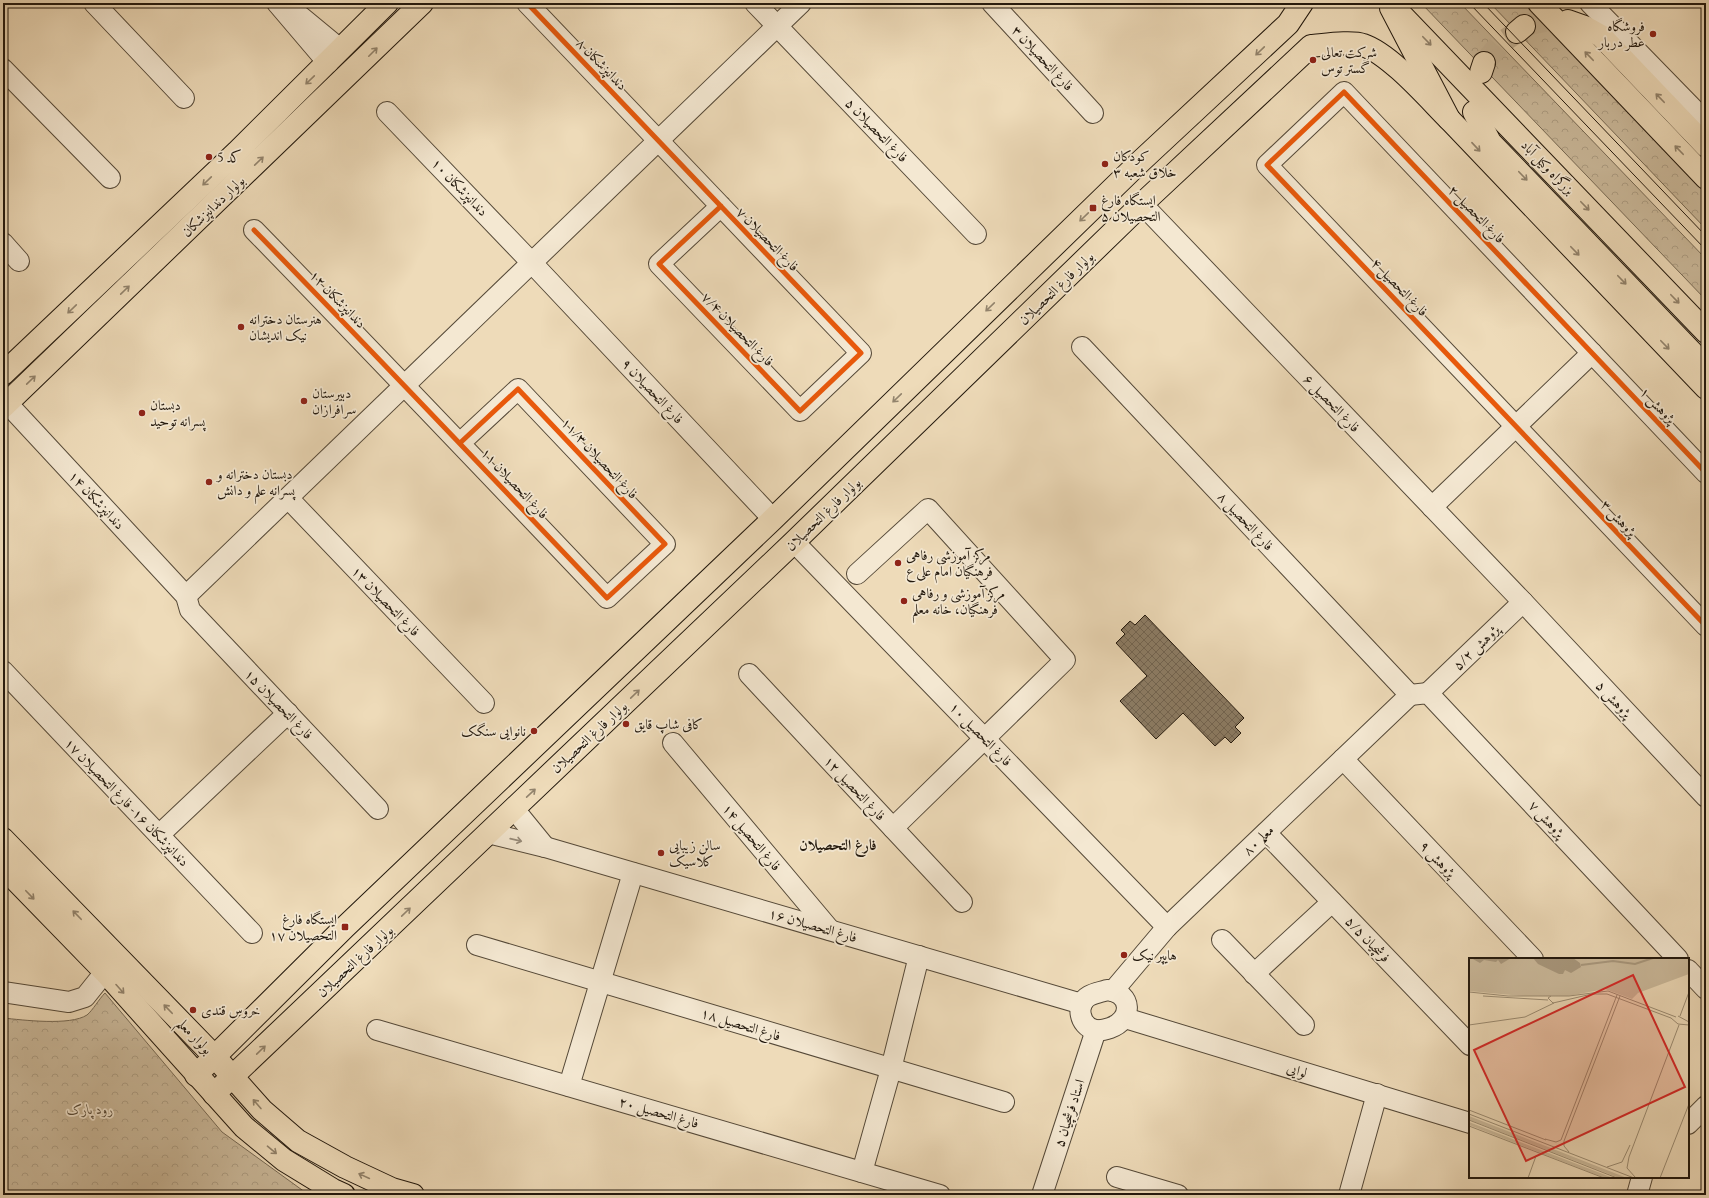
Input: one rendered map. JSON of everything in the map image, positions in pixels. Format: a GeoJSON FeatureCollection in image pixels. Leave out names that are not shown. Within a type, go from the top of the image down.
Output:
{"type":"FeatureCollection","features":[{"type":"Feature","properties":{"kind":"main road","name":"بولوار دندانپزشکان"},"geometry":{"type":"LineString","coordinates":[[3,374],[237,152],[387,3]]}},
{"type":"Feature","properties":{"kind":"main road","name":"بولوار دندانپزشکان"},"geometry":{"type":"LineString","coordinates":[[5,405],[422,3]]}},
{"type":"Feature","properties":{"kind":"main road","name":"بولوار فارغ التحصیلان"},"geometry":{"type":"LineString","coordinates":[[196,1075],[357,917],[773,519],[1141,161],[1288,24],[1302,3]]}},
{"type":"Feature","properties":{"kind":"main road"},"geometry":{"type":"LineString","coordinates":[[1389,3],[1449,119]]}},
{"type":"Feature","properties":{"kind":"main road","name":"بزرگراه وکیل آباد"},"geometry":{"type":"LineString","coordinates":[[1389,3],[1706,332]]}},
{"type":"Feature","properties":{"kind":"main road"},"geometry":{"type":"LineString","coordinates":[[1539,3],[1706,178]]}},
{"type":"Feature","properties":{"kind":"main road"},"geometry":{"type":"LineString","coordinates":[[1568,21],[1585,27],[1601,36],[1706,146]]}},
{"type":"Feature","properties":{"kind":"main road"},"geometry":{"type":"LineString","coordinates":[[1288,24],[1297,25],[1305,30],[1310,37],[1311,46],[1336,44],[1362,45],[1386,57],[1449,119],[1706,388]]}},
{"type":"Feature","properties":{"kind":"main road","name":"بولوار فارغ التحصیلان"},"geometry":{"type":"LineString","coordinates":[[214,1094],[794,542],[1142,204],[1311,46]]}},
{"type":"Feature","properties":{"kind":"main road"},"geometry":{"type":"LineString","coordinates":[[334,56],[354,70]]}},
{"type":"Feature","properties":{"kind":"main road"},"geometry":{"type":"LineString","coordinates":[[1474,112],[1490,142],[1706,367]]}},
{"type":"Feature","properties":{"kind":"main road"},"geometry":{"type":"LineString","coordinates":[[773,519],[794,542]]}},
{"type":"Feature","properties":{"kind":"main road","name":"بولوار معلم"},"geometry":{"type":"LineString","coordinates":[[3,839],[215,1057],[262,1110],[298,1141],[345,1167],[392,1189],[413,1195]]}},
{"type":"Feature","properties":{"kind":"main road","name":"بولوار معلم"},"geometry":{"type":"LineString","coordinates":[[3,867],[105,972],[244,1127],[284,1160],[333,1190],[344,1195]]}},
{"type":"Feature","properties":{"kind":"street"},"geometry":{"type":"LineString","coordinates":[[94,3],[184,98]]}},
{"type":"Feature","properties":{"kind":"street"},"geometry":{"type":"LineString","coordinates":[[277,3],[334,56]]}},
{"type":"Feature","properties":{"kind":"street"},"geometry":{"type":"LineString","coordinates":[[285,3],[334,56]]}},
{"type":"Feature","properties":{"kind":"street","name":"دندانپزشکان ۸"},"geometry":{"type":"LineString","coordinates":[[527,3],[658,141]]}},
{"type":"Feature","properties":{"kind":"street","name":"فارغ التحصیلان ۵"},"geometry":{"type":"LineString","coordinates":[[755,3],[976,234]]}},
{"type":"Feature","properties":{"kind":"street"},"geometry":{"type":"LineString","coordinates":[[186,596],[801,3]]}},
{"type":"Feature","properties":{"kind":"street"},"geometry":{"type":"LineString","coordinates":[[1592,4],[1706,122]]}},
{"type":"Feature","properties":{"kind":"street","name":"فارغ التحصیلان ۳"},"geometry":{"type":"LineString","coordinates":[[1002,6],[1093,113]]}},
{"type":"Feature","properties":{"kind":"street"},"geometry":{"type":"LineString","coordinates":[[3,69],[110,178]]}},
{"type":"Feature","properties":{"kind":"street","name":"فارغ التحصیل ۴"},"geometry":{"type":"LineString","coordinates":[[1344,92],[1267,165],[1516,427]]}},
{"type":"Feature","properties":{"kind":"street","name":"فارغ التحصیل ۲"},"geometry":{"type":"LineString","coordinates":[[1344,92],[1592,353]]}},
{"type":"Feature","properties":{"kind":"street","name":"دندانپزشکان ۱۰"},"geometry":{"type":"LineString","coordinates":[[387,112],[532,263]]}},
{"type":"Feature","properties":{"kind":"street","name":"فارغ التحصیلان ۷"},"geometry":{"type":"LineString","coordinates":[[658,141],[861,353],[800,411]]}},
{"type":"Feature","properties":{"kind":"street","name":"فارغ التحصیل ۶"},"geometry":{"type":"LineString","coordinates":[[1142,204],[1523,602]]}},
{"type":"Feature","properties":{"kind":"street","name":"فارغ التحصیلان ۷/۴"},"geometry":{"type":"LineString","coordinates":[[721,206],[660,264],[800,411]]}},
{"type":"Feature","properties":{"kind":"street","name":"دندانپزشکان ۱۲"},"geometry":{"type":"LineString","coordinates":[[254,230],[405,385]]}},
{"type":"Feature","properties":{"kind":"street"},"geometry":{"type":"LineString","coordinates":[[3,243],[19,260]]}},
{"type":"Feature","properties":{"kind":"street","name":"فارغ التحصیلان ۹"},"geometry":{"type":"LineString","coordinates":[[532,263],[773,519]]}},
{"type":"Feature","properties":{"kind":"street","name":"فارغ التحصیل ۸"},"geometry":{"type":"LineString","coordinates":[[1082,347],[1419,694]]}},
{"type":"Feature","properties":{"kind":"street"},"geometry":{"type":"LineString","coordinates":[[1432,507],[1592,353]]}},
{"type":"Feature","properties":{"kind":"street","name":"پژوهش ۱"},"geometry":{"type":"LineString","coordinates":[[1592,353],[1706,472]]}},
{"type":"Feature","properties":{"kind":"street","name":"فارغ التحصیلان ۱۱"},"geometry":{"type":"LineString","coordinates":[[405,385],[607,598]]}},
{"type":"Feature","properties":{"kind":"street","name":"فارغ التحصیلان ۱۱/۳"},"geometry":{"type":"LineString","coordinates":[[460,443],[518,389],[664,544],[607,598]]}},
{"type":"Feature","properties":{"kind":"street","name":"دندانپزشکان ۱۴"},"geometry":{"type":"LineString","coordinates":[[5,405],[186,596]]}},
{"type":"Feature","properties":{"kind":"street","name":"پژوهش ۳"},"geometry":{"type":"LineString","coordinates":[[1516,427],[1706,626]]}},
{"type":"Feature","properties":{"kind":"street","name":"فارغ التحصیلان ۱۳"},"geometry":{"type":"LineString","coordinates":[[288,498],[484,703]]}},
{"type":"Feature","properties":{"kind":"street"},"geometry":{"type":"LineString","coordinates":[[857,574],[928,510],[1065,660],[893,828]]}},
{"type":"Feature","properties":{"kind":"street","name":"فارغ التحصیل ۱۰"},"geometry":{"type":"LineString","coordinates":[[794,542],[1168,927]]}},
{"type":"Feature","properties":{"kind":"street","name":"فارغ التحصیلان ۱۵"},"geometry":{"type":"LineString","coordinates":[[186,596],[190,610],[378,809]]}},
{"type":"Feature","properties":{"kind":"street","name":"پژوهش ۵/۲"},"geometry":{"type":"LineString","coordinates":[[1419,694],[1523,602]]}},
{"type":"Feature","properties":{"kind":"street","name":"پژوهش ۵"},"geometry":{"type":"LineString","coordinates":[[1523,602],[1706,797]]}},
{"type":"Feature","properties":{"kind":"street","name":"دندانپزشکان ۱۶- فارغ التحصیلان ۱۷"},"geometry":{"type":"LineString","coordinates":[[3,671],[252,933]]}},
{"type":"Feature","properties":{"kind":"street","name":"فارغ التحصیل ۱۲"},"geometry":{"type":"LineString","coordinates":[[749,674],[962,902]]}},
{"type":"Feature","properties":{"kind":"street","name":"معلم ۸۰"},"geometry":{"type":"LineString","coordinates":[[1113,991],[1168,927],[1343,759],[1419,694]]}},
{"type":"Feature","properties":{"kind":"street","name":"پژوهش ۷"},"geometry":{"type":"LineString","coordinates":[[1419,694],[1677,958]]}},
{"type":"Feature","properties":{"kind":"street"},"geometry":{"type":"LineString","coordinates":[[159,835],[288,713]]}},
{"type":"Feature","properties":{"kind":"street","name":"فارغ التحصیل ۱۴"},"geometry":{"type":"LineString","coordinates":[[673,743],[830,930]]}},
{"type":"Feature","properties":{"kind":"street","name":"پژوهش ۹"},"geometry":{"type":"LineString","coordinates":[[1343,759],[1532,958]]}},
{"type":"Feature","properties":{"kind":"street"},"geometry":{"type":"LineString","coordinates":[[514,809],[544,847]]}},
{"type":"Feature","properties":{"kind":"street","name":"فارغ التحصیلان ۱۶"},"geometry":{"type":"LineString","coordinates":[[488,833],[633,872],[1082,1004]]}},
{"type":"Feature","properties":{"kind":"street","name":"فرشچیان ۵/۵"},"geometry":{"type":"LineString","coordinates":[[1266,833],[1469,1044]]}},
{"type":"Feature","properties":{"kind":"street"},"geometry":{"type":"LineString","coordinates":[[570,1086],[633,872]]}},
{"type":"Feature","properties":{"kind":"street"},"geometry":{"type":"LineString","coordinates":[[1254,974],[1332,902]]}},
{"type":"Feature","properties":{"kind":"street"},"geometry":{"type":"LineString","coordinates":[[1222,940],[1304,1025]]}},
{"type":"Feature","properties":{"kind":"street","name":"فارغ التحصیل ۱۸"},"geometry":{"type":"LineString","coordinates":[[477,945],[1004,1102]]}},
{"type":"Feature","properties":{"kind":"street"},"geometry":{"type":"LineString","coordinates":[[862,1172],[891,1069],[919,956]]}},
{"type":"Feature","properties":{"kind":"street"},"geometry":{"type":"LineString","coordinates":[[1689,971],[1706,989]]}},
{"type":"Feature","properties":{"kind":"street"},"geometry":{"type":"LineString","coordinates":[[3,992],[69,1002],[85,997],[105,972]]}},
{"type":"Feature","properties":{"kind":"street"},"geometry":{"type":"LineString","coordinates":[[1107,990],[1113,991],[1123,997],[1126,1003],[1125,1018],[1118,1026],[1102,1031],[1090,1029],[1082,1020],[1082,1004],[1089,996],[1107,990]]}},
{"type":"Feature","properties":{"kind":"street","name":"لوایی"},"geometry":{"type":"LineString","coordinates":[[1125,1018],[1469,1123]]}},
{"type":"Feature","properties":{"kind":"street","name":"فارغ التحصیل ۲۰"},"geometry":{"type":"LineString","coordinates":[[377,1030],[940,1195]]}},
{"type":"Feature","properties":{"kind":"street","name":"استاد فرشچیان ۵"},"geometry":{"type":"LineString","coordinates":[[1042,1195],[1096,1030]]}},
{"type":"Feature","properties":{"kind":"street"},"geometry":{"type":"LineString","coordinates":[[1348,1195],[1377,1094]]}},
{"type":"Feature","properties":{"kind":"street"},"geometry":{"type":"LineString","coordinates":[[1689,1123],[1706,1106]]}},
{"type":"Feature","properties":{"kind":"street"},"geometry":{"type":"LineString","coordinates":[[1117,1177],[1178,1195]]}},
{"type":"Feature","properties":{"kind":"street"},"geometry":{"type":"LineString","coordinates":[[1637,1195],[1642,1178]]}},
{"type":"Feature","properties":{"kind":"green space"},"geometry":{"type":"Polygon","coordinates":[[[1421,3],[1460,3],[1706,259],[1706,300],[1421,3]]]}},
{"type":"Feature","properties":{"kind":"green space"},"geometry":{"type":"Polygon","coordinates":[[[1490,3],[1529,3],[1706,187],[1706,229],[1490,3]]]}},
{"type":"Feature","properties":{"kind":"green space","name":"رود پارک"},"geometry":{"type":"Polygon","coordinates":[[[105,993],[222,1132],[309,1195],[3,1195],[3,1018],[58,1021],[79,1018],[87,1015],[105,993]]]}},
{"type":"Feature","properties":{"kind":"building"},"geometry":{"type":"Polygon","coordinates":[[[1145,615],[1244,718],[1235,727],[1241,733],[1231,743],[1225,737],[1215,746],[1183,713],[1156,739],[1120,701],[1147,676],[1116,643],[1125,634],[1121,630],[1130,621],[1135,625],[1145,615]]]}},
{"type":"Feature","properties":{"kind":"tunnel"},"geometry":{"type":"LineString","coordinates":[[1524,26],[1546,21],[1568,21]]}},
{"type":"Feature","properties":{"kind":"tunnel"},"geometry":{"type":"LineString","coordinates":[[1484,63],[1501,43],[1517,32]]}},
{"type":"Feature","properties":{"kind":"tram line"},"geometry":{"type":"LineString","coordinates":[[1469,3],[1706,250]]}},
{"type":"Feature","properties":{"kind":"tram line"},"geometry":{"type":"LineString","coordinates":[[1483,3],[1706,236]]}},
{"type":"Feature","properties":{"kind":"cycle path"},"geometry":{"type":"LineString","coordinates":[[527,3],[861,353],[800,411],[659,264],[721,206]]}},
{"type":"Feature","properties":{"kind":"cycle path"},"geometry":{"type":"LineString","coordinates":[[1706,473],[1344,92],[1267,165],[1706,626]]}},
{"type":"Feature","properties":{"kind":"cycle path"},"geometry":{"type":"LineString","coordinates":[[254,230],[607,598],[665,544],[518,389],[460,443]]}},
{"type":"Feature","properties":{"kind":"place","name":"فروشگاه عطر دربار"},"geometry":{"type":"Point","coordinates":[1653,34]}},
{"type":"Feature","properties":{"kind":"place","name":"شرکت تعالی گستر توس"},"geometry":{"type":"Point","coordinates":[1313,60]}},
{"type":"Feature","properties":{"kind":"place","name":"کد 5"},"geometry":{"type":"Point","coordinates":[209,157]}},
{"type":"Feature","properties":{"kind":"place","name":"کودکان خلاق شعبه ۳"},"geometry":{"type":"Point","coordinates":[1105,164]}},
{"type":"Feature","properties":{"kind":"place","name":"ایستگاه فارغ التحصیلان ۵"},"geometry":{"type":"Point","coordinates":[1093,208]}},
{"type":"Feature","properties":{"kind":"place","name":"هنرستان دخترانه نیک اندیشان"},"geometry":{"type":"Point","coordinates":[241,327]}},
{"type":"Feature","properties":{"kind":"place","name":"دبیرستان سرافرازان"},"geometry":{"type":"Point","coordinates":[304,401]}},
{"type":"Feature","properties":{"kind":"place","name":"دبستان پسرانه توحید"},"geometry":{"type":"Point","coordinates":[142,413]}},
{"type":"Feature","properties":{"kind":"place","name":"دبستان دخترانه و پسرانه علم و دانش"},"geometry":{"type":"Point","coordinates":[209,482]}},
{"type":"Feature","properties":{"kind":"place","name":"مرکز آموزشی رفاهی فرهنگیان امام علی ع"},"geometry":{"type":"Point","coordinates":[898,563]}},
{"type":"Feature","properties":{"kind":"place","name":"مرکز آموزشی و رفاهی فرهنگیان، خانه معلم"},"geometry":{"type":"Point","coordinates":[904,601]}},
{"type":"Feature","properties":{"kind":"place","name":"کافی شاپ قایق"},"geometry":{"type":"Point","coordinates":[626,724]}},
{"type":"Feature","properties":{"kind":"place","name":"نانوایی سنگک"},"geometry":{"type":"Point","coordinates":[534,731]}},
{"type":"Feature","properties":{"kind":"place","name":"سالن زیبایی کلاسیک"},"geometry":{"type":"Point","coordinates":[661,853]}},
{"type":"Feature","properties":{"kind":"place","name":"ایستگاه فارغ التحصیلان ۱۷"},"geometry":{"type":"Point","coordinates":[345,927]}},
{"type":"Feature","properties":{"kind":"place","name":"هایپر نیک"},"geometry":{"type":"Point","coordinates":[1124,955]}},
{"type":"Feature","properties":{"kind":"place","name":"خروس قندی"},"geometry":{"type":"Point","coordinates":[193,1010]}},
{"type":"Feature","properties":{"kind":"district","name":"فارغ التحصیلان"},"geometry":{"type":"Point","coordinates":[838,844]}}]}
